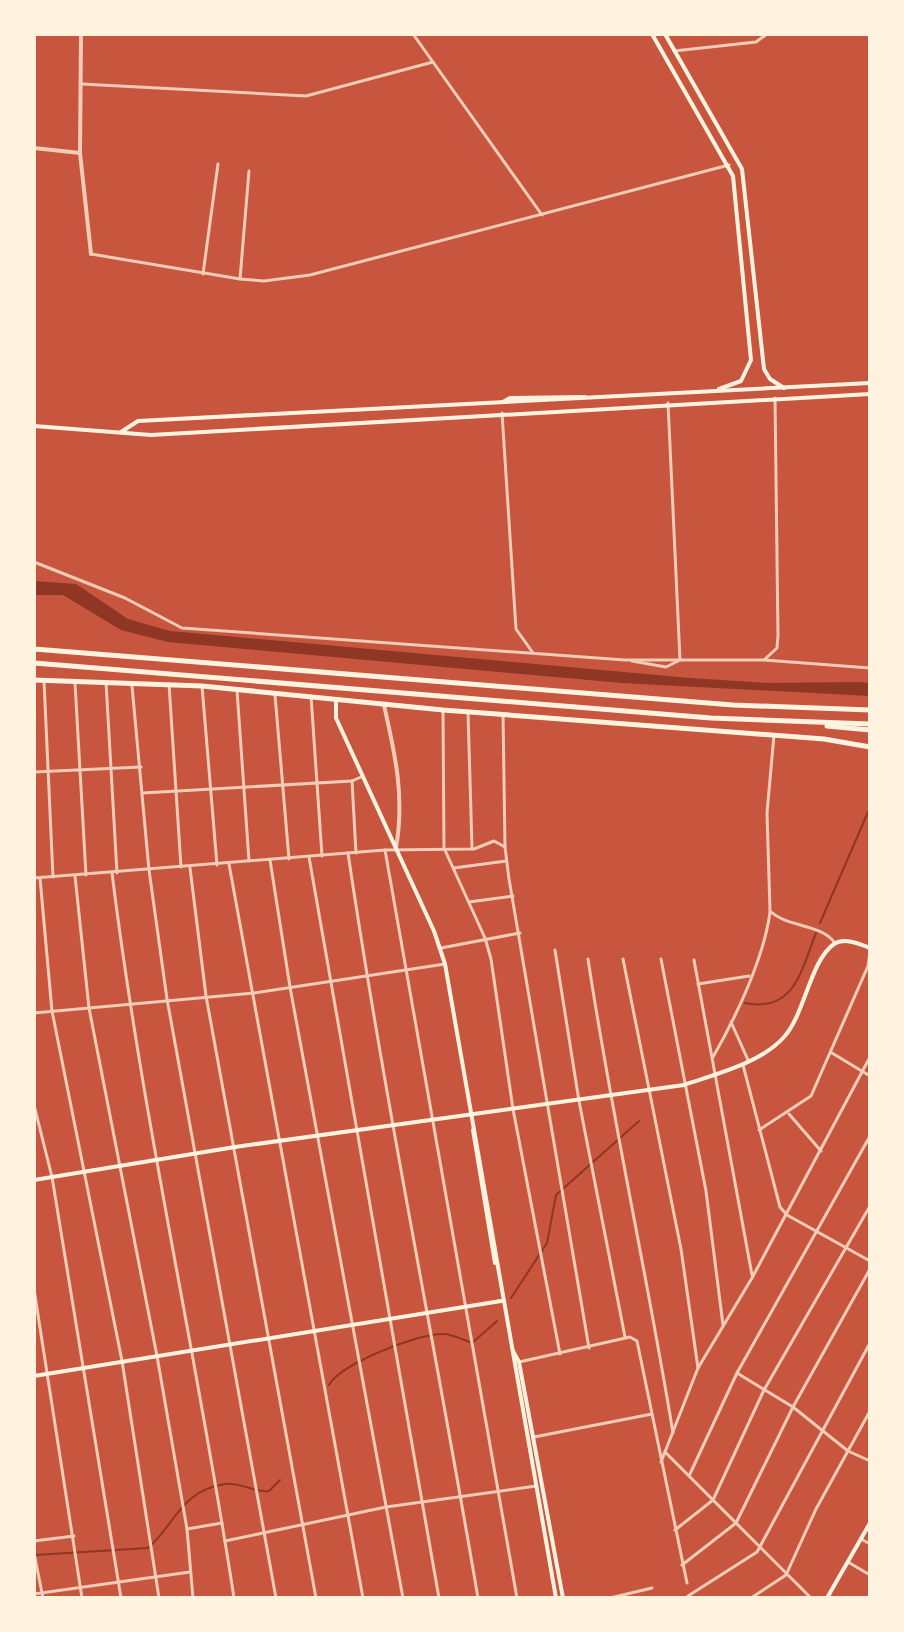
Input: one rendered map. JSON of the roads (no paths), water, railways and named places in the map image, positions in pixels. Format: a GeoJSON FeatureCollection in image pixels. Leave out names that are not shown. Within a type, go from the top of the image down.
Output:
{"type":"FeatureCollection","features":[{"type":"Feature","properties":{"kind":"main road"},"geometry":{"type":"LineString","coordinates":[[652,34],[729,165],[734,186],[751,360],[741,381],[713,392]]}},
{"type":"Feature","properties":{"kind":"main road"},"geometry":{"type":"LineString","coordinates":[[665,34],[742,169],[764,369],[770,379],[785,388]]}},
{"type":"Feature","properties":{"kind":"main road"},"geometry":{"type":"LineString","coordinates":[[119,433],[138,421],[870,383]]}},
{"type":"Feature","properties":{"kind":"main road"},"geometry":{"type":"LineString","coordinates":[[34,426],[151,435],[668,403],[870,394]]}},
{"type":"Feature","properties":{"kind":"main road"},"geometry":{"type":"LineString","coordinates":[[501,404],[502,413]]}},
{"type":"Feature","properties":{"kind":"main road"},"geometry":{"type":"LineString","coordinates":[[34,649],[721,705],[870,710]]}},
{"type":"Feature","properties":{"kind":"main road"},"geometry":{"type":"LineString","coordinates":[[34,663],[659,714],[870,727]]}},
{"type":"Feature","properties":{"kind":"main road"},"geometry":{"type":"LineString","coordinates":[[34,680],[169,683],[384,705],[774,735],[870,747]]}},
{"type":"Feature","properties":{"kind":"main road"},"geometry":{"type":"LineString","coordinates":[[336,700],[336,718],[441,949],[445,964],[470,1115],[478,1136],[501,1301],[556,1598]]}},
{"type":"Feature","properties":{"kind":"main road"},"geometry":{"type":"LineString","coordinates":[[34,1180],[235,1147],[684,1085],[745,1061],[784,1038],[824,956],[835,943],[845,941],[870,950]]}},
{"type":"Feature","properties":{"kind":"main road"},"geometry":{"type":"LineString","coordinates":[[34,1376],[390,1316],[501,1301]]}},
{"type":"Feature","properties":{"kind":"main road"},"geometry":{"type":"LineString","coordinates":[[512,1349],[519,1362],[563,1598]]}},
{"type":"Feature","properties":{"kind":"main road"},"geometry":{"type":"LineString","coordinates":[[827,1598],[870,1523]]}},
{"type":"Feature","properties":{"kind":"street"},"geometry":{"type":"LineString","coordinates":[[81,34],[80,153],[91,254],[240,279],[264,281],[310,275],[379,254],[729,165]]}},
{"type":"Feature","properties":{"kind":"street"},"geometry":{"type":"LineString","coordinates":[[413,34],[542,215]]}},
{"type":"Feature","properties":{"kind":"street"},"geometry":{"type":"LineString","coordinates":[[674,51],[756,42],[767,34]]}},
{"type":"Feature","properties":{"kind":"street"},"geometry":{"type":"LineString","coordinates":[[79,84],[306,96],[433,62]]}},
{"type":"Feature","properties":{"kind":"street"},"geometry":{"type":"LineString","coordinates":[[34,148],[80,153]]}},
{"type":"Feature","properties":{"kind":"street"},"geometry":{"type":"LineString","coordinates":[[203,274],[218,164]]}},
{"type":"Feature","properties":{"kind":"street"},"geometry":{"type":"LineString","coordinates":[[240,279],[249,171]]}},
{"type":"Feature","properties":{"kind":"street"},"geometry":{"type":"LineString","coordinates":[[764,660],[772,656],[778,636],[775,398]]}},
{"type":"Feature","properties":{"kind":"street"},"geometry":{"type":"LineString","coordinates":[[668,403],[679,661]]}},
{"type":"Feature","properties":{"kind":"street"},"geometry":{"type":"LineString","coordinates":[[502,413],[516,629],[533,653]]}},
{"type":"Feature","properties":{"kind":"street"},"geometry":{"type":"LineString","coordinates":[[34,562],[125,598],[182,628],[625,660],[764,660],[870,668]]}},
{"type":"Feature","properties":{"kind":"street"},"geometry":{"type":"LineString","coordinates":[[44,680],[53,877]]}},
{"type":"Feature","properties":{"kind":"street"},"geometry":{"type":"LineString","coordinates":[[75,681],[86,875]]}},
{"type":"Feature","properties":{"kind":"street"},"geometry":{"type":"LineString","coordinates":[[106,682],[115,873],[128,1002],[194,1349],[234,1598]]}},
{"type":"Feature","properties":{"kind":"street"},"geometry":{"type":"LineString","coordinates":[[132,682],[149,870],[167,999],[276,1598]]}},
{"type":"Feature","properties":{"kind":"street"},"geometry":{"type":"LineString","coordinates":[[169,683],[181,867]]}},
{"type":"Feature","properties":{"kind":"street"},"geometry":{"type":"LineString","coordinates":[[202,686],[217,865]]}},
{"type":"Feature","properties":{"kind":"street"},"geometry":{"type":"LineString","coordinates":[[237,690],[249,861]]}},
{"type":"Feature","properties":{"kind":"street"},"geometry":{"type":"LineString","coordinates":[[275,695],[289,859]]}},
{"type":"Feature","properties":{"kind":"street"},"geometry":{"type":"LineString","coordinates":[[311,696],[322,856]]}},
{"type":"Feature","properties":{"kind":"street"},"geometry":{"type":"LineString","coordinates":[[384,705],[400,772],[401,822],[396,852]]}},
{"type":"Feature","properties":{"kind":"street"},"geometry":{"type":"LineString","coordinates":[[443,710],[444,848],[485,938],[513,1109],[560,1354]]}},
{"type":"Feature","properties":{"kind":"street"},"geometry":{"type":"LineString","coordinates":[[468,712],[472,849]]}},
{"type":"Feature","properties":{"kind":"street"},"geometry":{"type":"LineString","coordinates":[[503,714],[505,847],[589,1348]]}},
{"type":"Feature","properties":{"kind":"street"},"geometry":{"type":"LineString","coordinates":[[713,1057],[731,1022],[767,930],[770,911],[767,813],[774,735]]}},
{"type":"Feature","properties":{"kind":"street"},"geometry":{"type":"LineString","coordinates":[[34,772],[141,767]]}},
{"type":"Feature","properties":{"kind":"street"},"geometry":{"type":"LineString","coordinates":[[143,793],[352,781],[361,777]]}},
{"type":"Feature","properties":{"kind":"street"},"geometry":{"type":"LineString","coordinates":[[352,781],[356,853]]}},
{"type":"Feature","properties":{"kind":"street"},"geometry":{"type":"LineString","coordinates":[[34,878],[190,868],[385,850],[472,849],[494,841],[505,847]]}},
{"type":"Feature","properties":{"kind":"street"},"geometry":{"type":"LineString","coordinates":[[385,850],[430,1120],[473,1338],[517,1598]]}},
{"type":"Feature","properties":{"kind":"street"},"geometry":{"type":"LineString","coordinates":[[348,853],[393,1126],[433,1331],[478,1598]]}},
{"type":"Feature","properties":{"kind":"street"},"geometry":{"type":"LineString","coordinates":[[309,857],[439,1598]]}},
{"type":"Feature","properties":{"kind":"street"},"geometry":{"type":"LineString","coordinates":[[270,860],[290,987],[403,1598]]}},
{"type":"Feature","properties":{"kind":"street"},"geometry":{"type":"LineString","coordinates":[[454,868],[507,860]]}},
{"type":"Feature","properties":{"kind":"street"},"geometry":{"type":"LineString","coordinates":[[229,864],[363,1598]]}},
{"type":"Feature","properties":{"kind":"street"},"geometry":{"type":"LineString","coordinates":[[190,868],[206,996],[316,1598]]}},
{"type":"Feature","properties":{"kind":"street"},"geometry":{"type":"LineString","coordinates":[[75,876],[89,1008],[157,1356],[187,1529],[193,1598]]}},
{"type":"Feature","properties":{"kind":"street"},"geometry":{"type":"LineString","coordinates":[[40,878],[52,1011],[122,1361],[159,1598]]}},
{"type":"Feature","properties":{"kind":"street"},"geometry":{"type":"LineString","coordinates":[[469,902],[513,896]]}},
{"type":"Feature","properties":{"kind":"street"},"geometry":{"type":"LineString","coordinates":[[770,911],[778,918],[829,934],[835,943]]}},
{"type":"Feature","properties":{"kind":"street"},"geometry":{"type":"LineString","coordinates":[[441,949],[520,933]]}},
{"type":"Feature","properties":{"kind":"street"},"geometry":{"type":"LineString","coordinates":[[555,950],[579,1101],[625,1337]]}},
{"type":"Feature","properties":{"kind":"street"},"geometry":{"type":"LineString","coordinates":[[759,1130],[811,1096],[868,966],[870,950]]}},
{"type":"Feature","properties":{"kind":"street"},"geometry":{"type":"LineString","coordinates":[[588,959],[609,1097],[653,1311],[673,1433]]}},
{"type":"Feature","properties":{"kind":"street"},"geometry":{"type":"LineString","coordinates":[[623,959],[681,1249],[698,1368]]}},
{"type":"Feature","properties":{"kind":"street"},"geometry":{"type":"LineString","coordinates":[[661,959],[706,1191],[723,1325]]}},
{"type":"Feature","properties":{"kind":"street"},"geometry":{"type":"LineString","coordinates":[[694,960],[752,1278]]}},
{"type":"Feature","properties":{"kind":"street"},"geometry":{"type":"LineString","coordinates":[[34,1013],[128,1002],[254,993],[445,964]]}},
{"type":"Feature","properties":{"kind":"street"},"geometry":{"type":"LineString","coordinates":[[698,984],[749,976]]}},
{"type":"Feature","properties":{"kind":"street"},"geometry":{"type":"LineString","coordinates":[[731,1022],[745,1061],[778,1201],[787,1215],[870,1261]]}},
{"type":"Feature","properties":{"kind":"street"},"geometry":{"type":"LineString","coordinates":[[831,1052],[870,1076]]}},
{"type":"Feature","properties":{"kind":"street"},"geometry":{"type":"LineString","coordinates":[[661,1462],[698,1368],[787,1215],[870,1057]]}},
{"type":"Feature","properties":{"kind":"street"},"geometry":{"type":"LineString","coordinates":[[34,1105],[52,1177],[121,1598]]}},
{"type":"Feature","properties":{"kind":"street"},"geometry":{"type":"LineString","coordinates":[[788,1113],[821,1151]]}},
{"type":"Feature","properties":{"kind":"street"},"geometry":{"type":"LineString","coordinates":[[689,1476],[737,1373],[870,1136]]}},
{"type":"Feature","properties":{"kind":"street"},"geometry":{"type":"LineString","coordinates":[[675,1530],[713,1500],[764,1390],[870,1206]]}},
{"type":"Feature","properties":{"kind":"street"},"geometry":{"type":"LineString","coordinates":[[682,1565],[736,1523],[793,1407],[870,1269]]}},
{"type":"Feature","properties":{"kind":"street"},"geometry":{"type":"LineString","coordinates":[[34,1289],[50,1373],[82,1598]]}},
{"type":"Feature","properties":{"kind":"street"},"geometry":{"type":"LineString","coordinates":[[519,1362],[589,1348],[625,1337],[637,1341],[687,1583]]}},
{"type":"Feature","properties":{"kind":"street"},"geometry":{"type":"LineString","coordinates":[[688,1596],[757,1552],[870,1343]]}},
{"type":"Feature","properties":{"kind":"street"},"geometry":{"type":"LineString","coordinates":[[737,1373],[793,1407],[848,1451],[870,1461]]}},
{"type":"Feature","properties":{"kind":"street"},"geometry":{"type":"LineString","coordinates":[[751,1598],[786,1575],[870,1411]]}},
{"type":"Feature","properties":{"kind":"street"},"geometry":{"type":"LineString","coordinates":[[534,1437],[652,1414]]}},
{"type":"Feature","properties":{"kind":"street"},"geometry":{"type":"LineString","coordinates":[[665,1452],[811,1598]]}},
{"type":"Feature","properties":{"kind":"street"},"geometry":{"type":"LineString","coordinates":[[225,1541],[386,1507],[542,1485]]}},
{"type":"Feature","properties":{"kind":"street"},"geometry":{"type":"LineString","coordinates":[[187,1529],[222,1523]]}},
{"type":"Feature","properties":{"kind":"street"},"geometry":{"type":"LineString","coordinates":[[34,1541],[75,1536]]}},
{"type":"Feature","properties":{"kind":"street"},"geometry":{"type":"LineString","coordinates":[[861,1539],[870,1544]]}},
{"type":"Feature","properties":{"kind":"street"},"geometry":{"type":"LineString","coordinates":[[34,1553],[43,1598]]}},
{"type":"Feature","properties":{"kind":"street"},"geometry":{"type":"LineString","coordinates":[[848,1562],[870,1575]]}},
{"type":"Feature","properties":{"kind":"street"},"geometry":{"type":"LineString","coordinates":[[34,1594],[190,1572]]}},
{"type":"Feature","properties":{"kind":"street"},"geometry":{"type":"LineString","coordinates":[[610,1598],[652,1588]]}},
{"type":"Feature","properties":{"kind":"waterway"},"geometry":{"type":"LineString","coordinates":[[820,923],[868,812]]}},
{"type":"Feature","properties":{"kind":"waterway"},"geometry":{"type":"LineString","coordinates":[[745,1003],[762,1004],[785,995],[794,986],[816,933]]}},
{"type":"Feature","properties":{"kind":"waterway"},"geometry":{"type":"LineString","coordinates":[[511,1298],[547,1243],[556,1195],[639,1121]]}},
{"type":"Feature","properties":{"kind":"waterway"},"geometry":{"type":"LineString","coordinates":[[329,1385],[348,1368],[398,1345],[442,1334],[472,1343],[497,1321]]}},
{"type":"Feature","properties":{"kind":"waterway"},"geometry":{"type":"LineString","coordinates":[[35,1555],[148,1548],[198,1493],[225,1484],[269,1491],[280,1480]]}}]}
